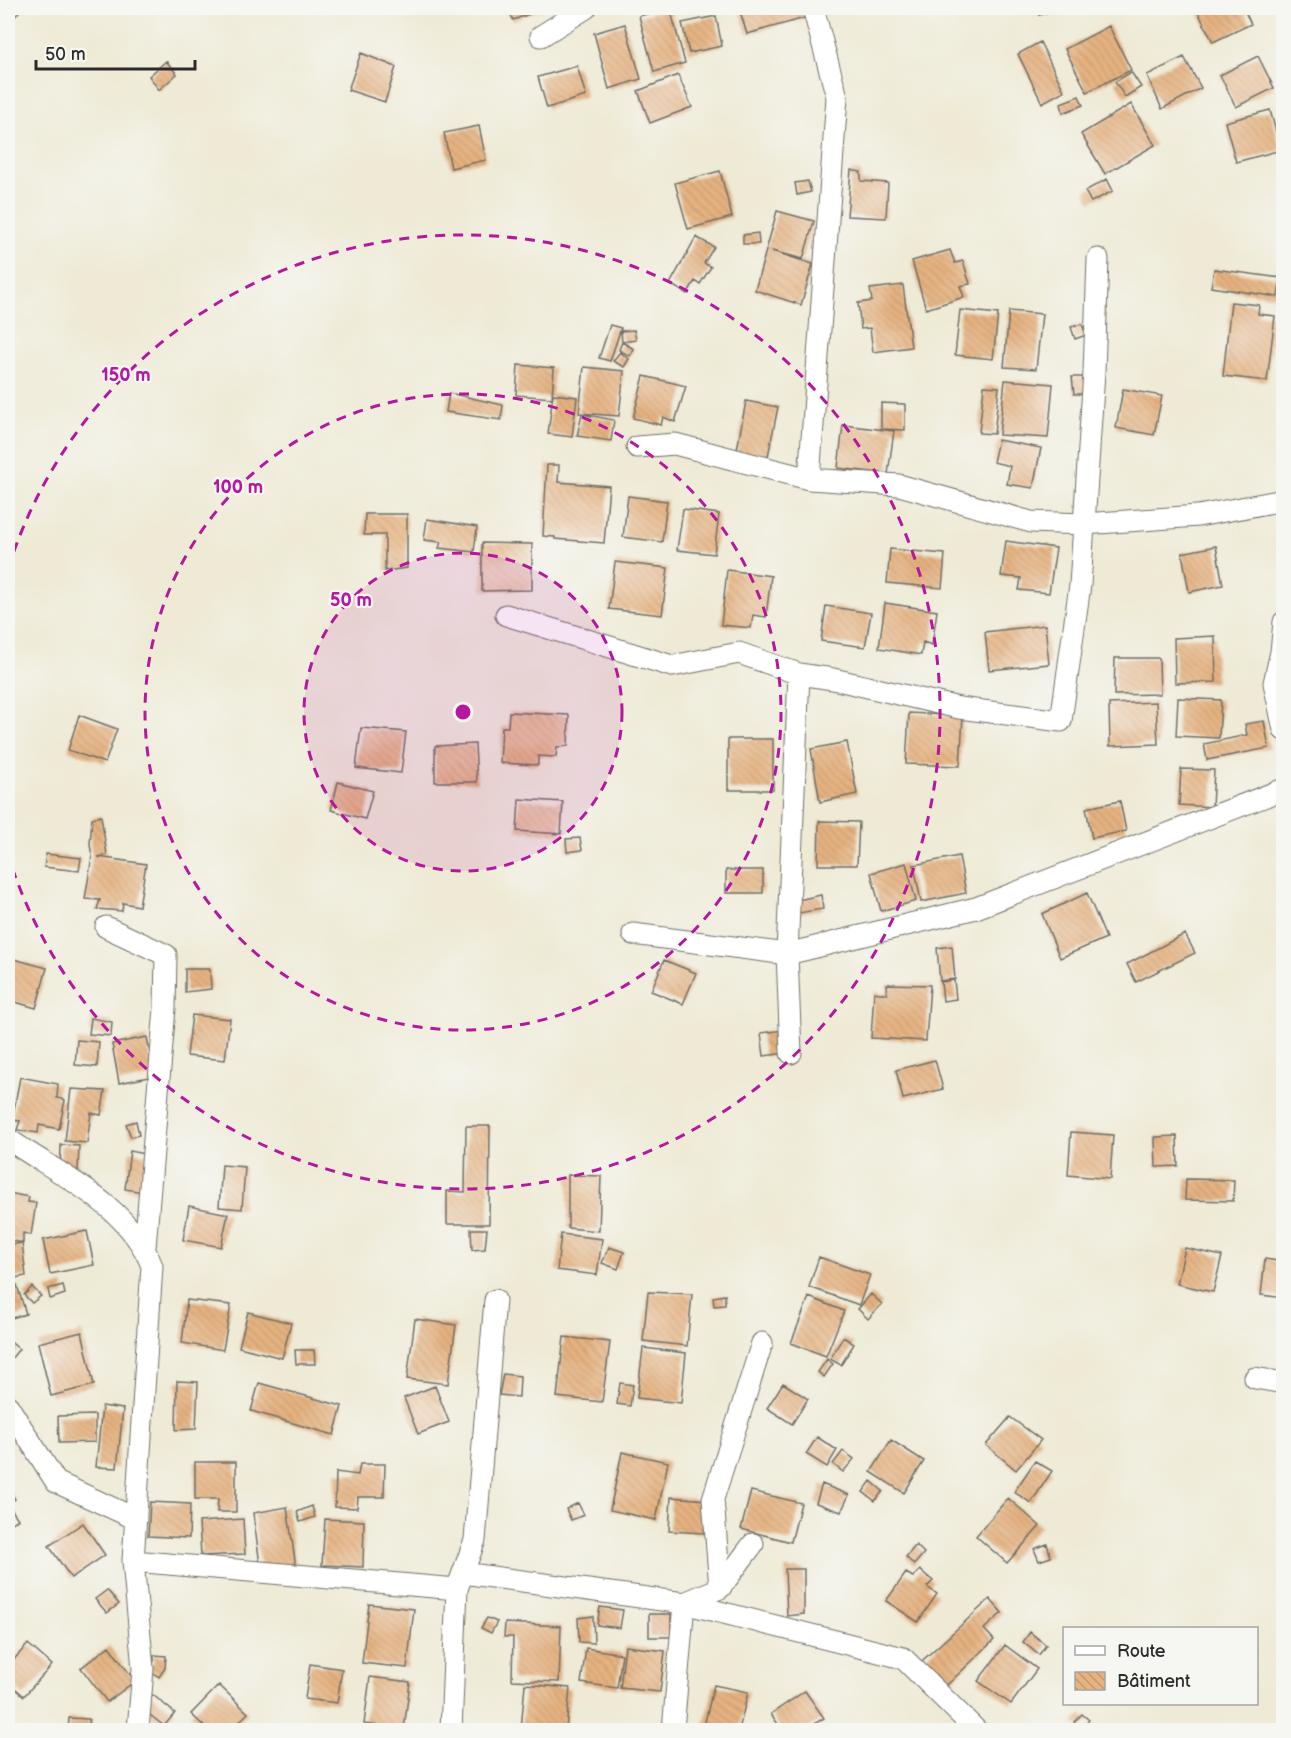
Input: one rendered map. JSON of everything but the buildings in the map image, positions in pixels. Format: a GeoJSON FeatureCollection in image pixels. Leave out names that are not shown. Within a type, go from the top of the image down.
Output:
{"type":"FeatureCollection","features":[{"type":"Feature","properties":{"kind":"street"},"geometry":{"type":"LineString","coordinates":[[541,36],[586,8]]}},
{"type":"Feature","properties":{"kind":"street"},"geometry":{"type":"LineString","coordinates":[[809,479],[837,97],[813,8]]}},
{"type":"Feature","properties":{"kind":"street"},"geometry":{"type":"LineString","coordinates":[[506,615],[672,666],[739,653],[799,674],[833,679],[959,708],[1061,721],[1080,585],[1094,372],[1098,259]]}},
{"type":"Feature","properties":{"kind":"street"},"geometry":{"type":"LineString","coordinates":[[637,447],[675,444],[809,479],[899,485],[1031,522],[1084,524],[1198,516],[1284,500]]}},
{"type":"Feature","properties":{"kind":"street"},"geometry":{"type":"LineString","coordinates":[[1284,622],[1281,651],[1274,682],[1284,730]]}},
{"type":"Feature","properties":{"kind":"street"},"geometry":{"type":"LineString","coordinates":[[791,1053],[787,954],[799,674]]}},
{"type":"Feature","properties":{"kind":"street"},"geometry":{"type":"LineString","coordinates":[[633,934],[787,954],[976,908],[1284,789]]}},
{"type":"Feature","properties":{"kind":"street"},"geometry":{"type":"LineString","coordinates":[[106,927],[165,955],[165,1008],[145,1247]]}},
{"type":"Feature","properties":{"kind":"street"},"geometry":{"type":"LineString","coordinates":[[8,1139],[106,1205],[145,1247],[152,1266],[133,1561],[142,1669],[138,1731]]}},
{"type":"Feature","properties":{"kind":"street"},"geometry":{"type":"LineString","coordinates":[[451,1731],[460,1581],[475,1540],[495,1299]]}},
{"type":"Feature","properties":{"kind":"street"},"geometry":{"type":"LineString","coordinates":[[720,1588],[713,1499],[762,1344]]}},
{"type":"Feature","properties":{"kind":"street"},"geometry":{"type":"LineString","coordinates":[[1255,1378],[1284,1383]]}},
{"type":"Feature","properties":{"kind":"street"},"geometry":{"type":"LineString","coordinates":[[8,1406],[56,1482],[136,1519]]}},
{"type":"Feature","properties":{"kind":"street"},"geometry":{"type":"LineString","coordinates":[[684,1603],[720,1588],[753,1544]]}},
{"type":"Feature","properties":{"kind":"street"},"geometry":{"type":"LineString","coordinates":[[133,1561],[460,1581],[684,1603],[903,1658],[976,1731]]}},
{"type":"Feature","properties":{"kind":"street"},"geometry":{"type":"LineString","coordinates":[[673,1731],[684,1603]]}}]}
